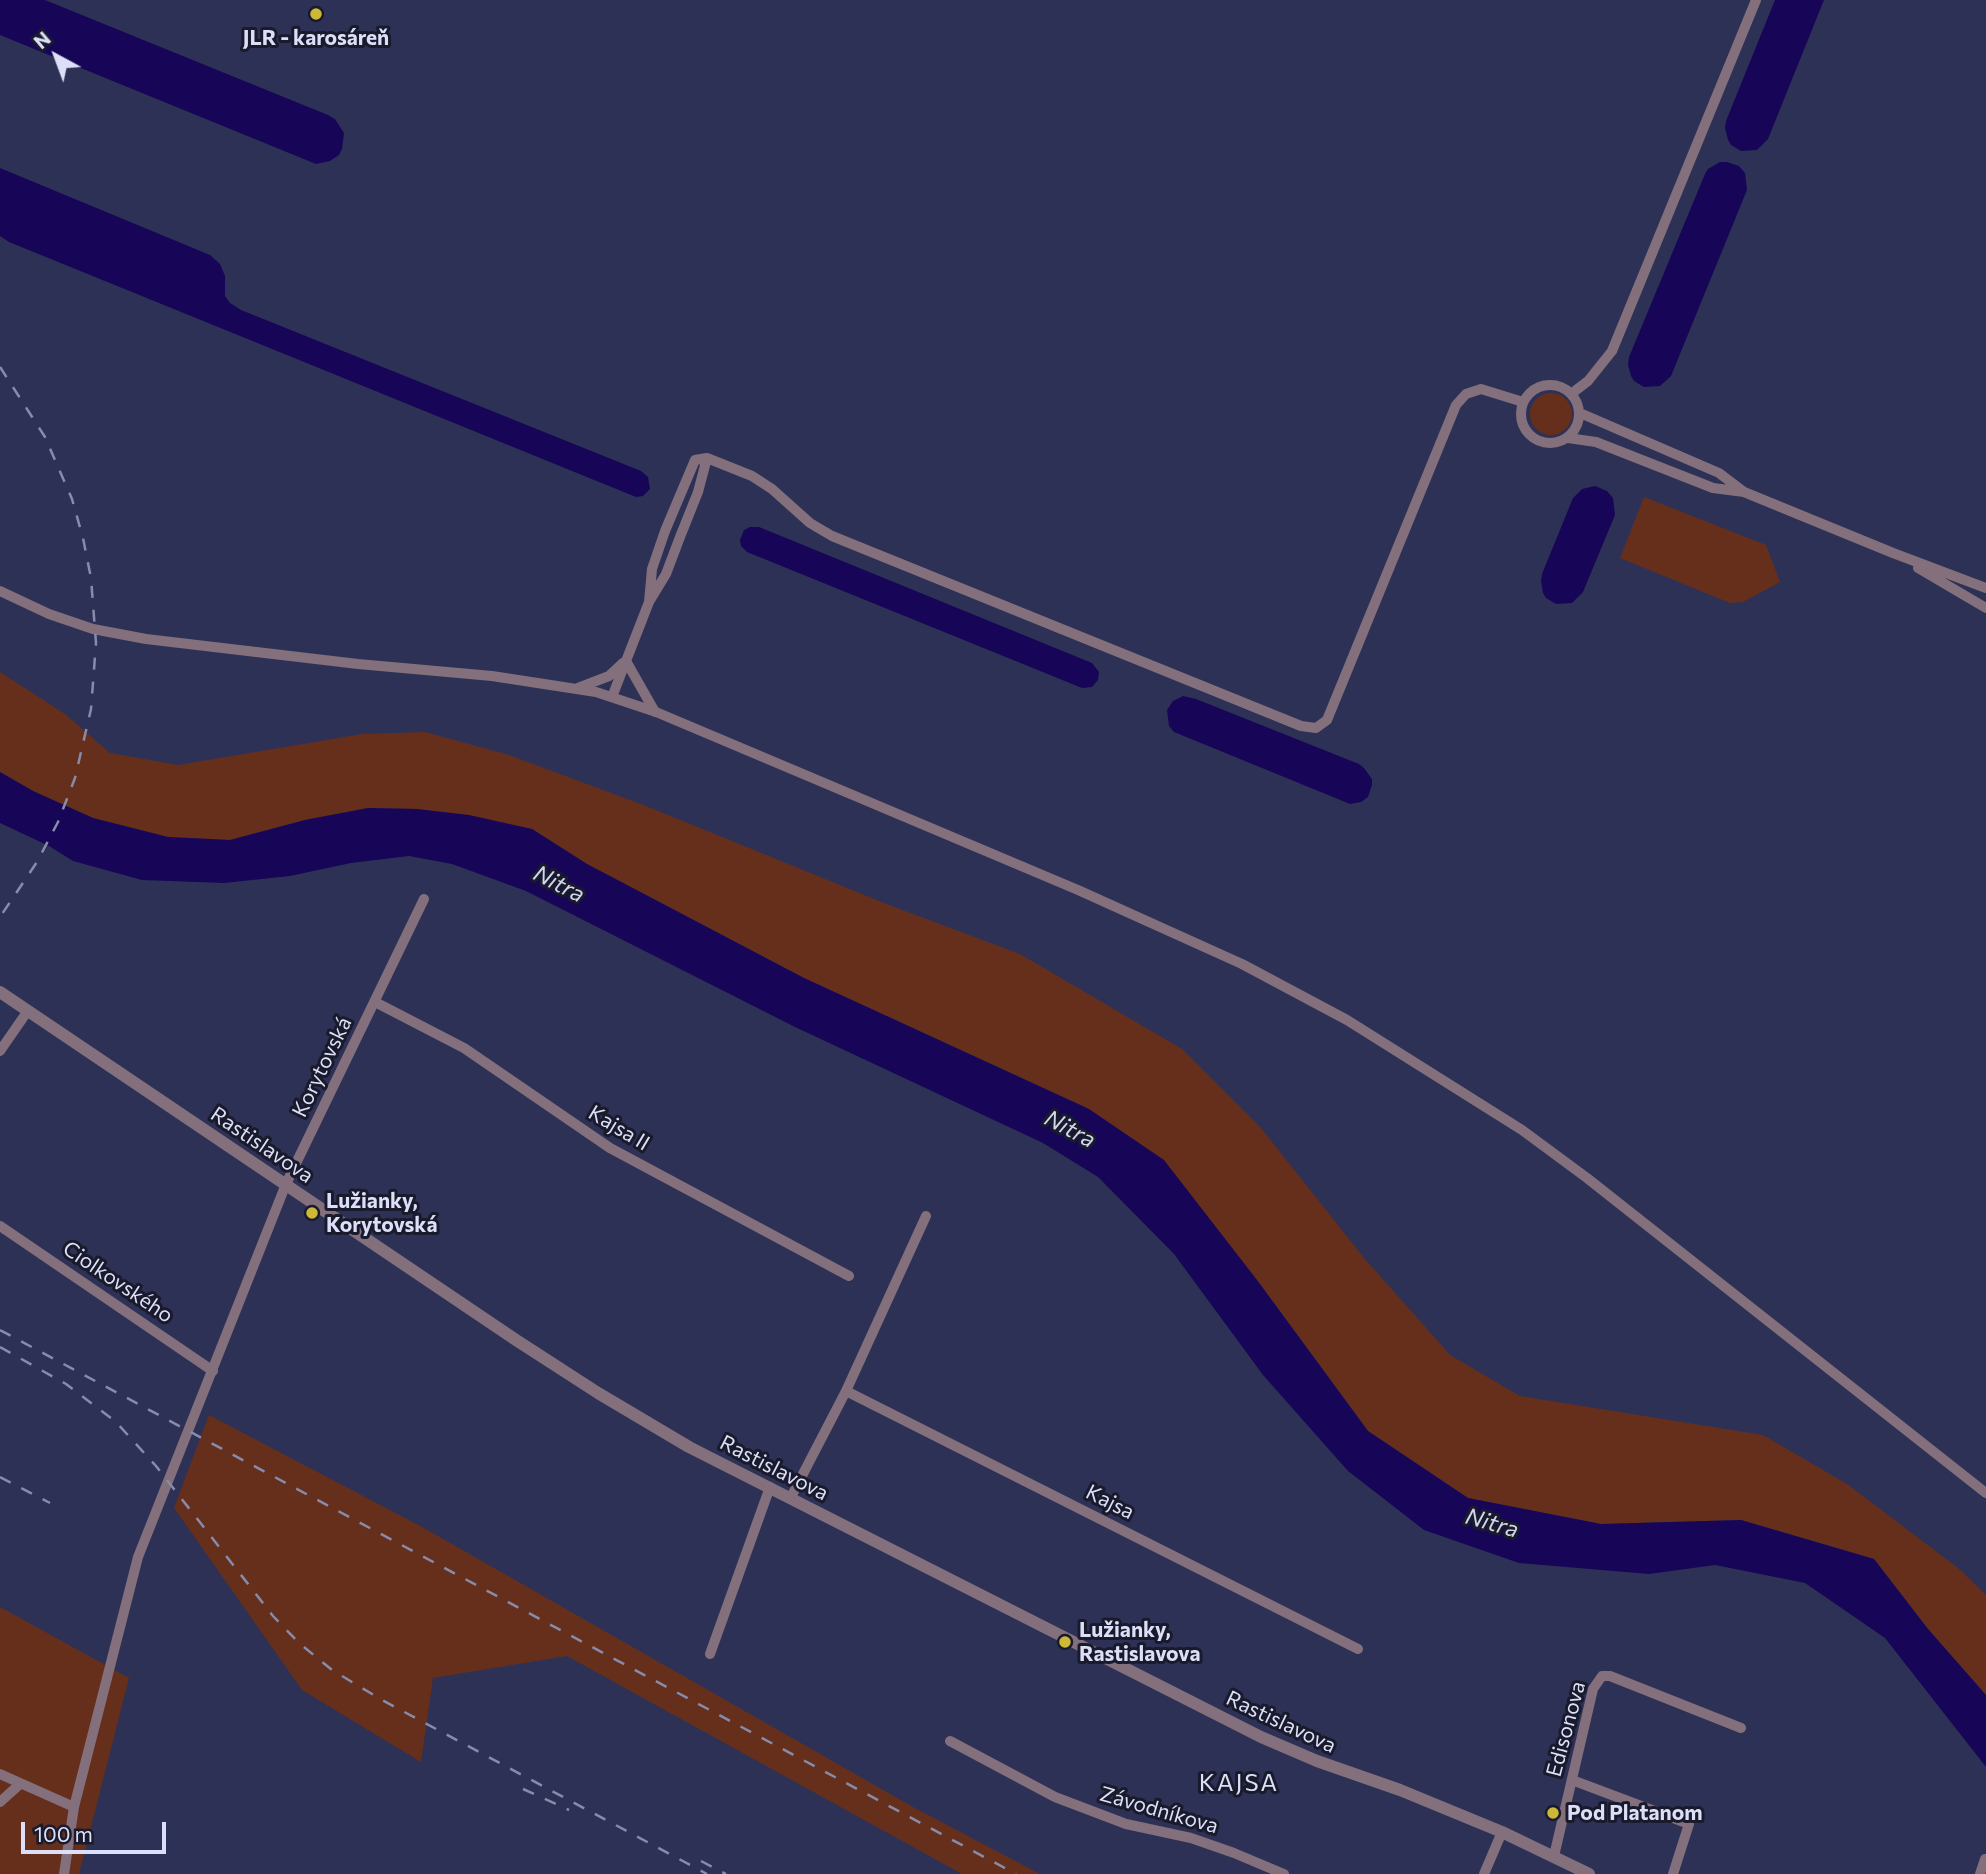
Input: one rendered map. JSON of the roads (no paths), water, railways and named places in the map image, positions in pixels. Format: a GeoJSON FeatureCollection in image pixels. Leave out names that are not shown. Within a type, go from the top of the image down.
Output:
{"type":"FeatureCollection","features":[{"type":"Feature","properties":{"kind":"street"},"geometry":{"type":"LineString","coordinates":[[1571,394],[1588,381],[1612,351],[1756,0]]}},
{"type":"Feature","properties":{"kind":"street"},"geometry":{"type":"LineString","coordinates":[[1550,385],[1562,387],[1571,394],[1580,413],[1578,423],[1568,438],[1555,444],[1542,443],[1531,437],[1523,427],[1520,415],[1523,402],[1530,393],[1539,387],[1550,385]]}},
{"type":"Feature","properties":{"kind":"street"},"geometry":{"type":"LineString","coordinates":[[649,602],[652,569],[665,531],[695,460],[707,458],[752,475],[810,523],[832,536],[1301,726],[1316,728],[1327,720],[1457,405],[1466,394],[1481,389],[1523,402]]}},
{"type":"Feature","properties":{"kind":"street"},"geometry":{"type":"LineString","coordinates":[[1580,413],[1719,473],[1745,492],[1986,588]]}},
{"type":"Feature","properties":{"kind":"street"},"geometry":{"type":"LineString","coordinates":[[1568,438],[1596,442],[1713,488],[1745,492]]}},
{"type":"Feature","properties":{"kind":"street"},"geometry":{"type":"LineString","coordinates":[[612,697],[649,602],[666,574],[698,492],[707,458]]}},
{"type":"Feature","properties":{"kind":"street"},"geometry":{"type":"LineString","coordinates":[[1893,553],[1986,608]]}},
{"type":"Feature","properties":{"kind":"street"},"geometry":{"type":"LineString","coordinates":[[0,592],[49,614],[93,629],[146,639],[358,664],[492,676],[578,688],[612,697],[656,712],[1078,890],[1242,964],[1347,1020],[1522,1130],[1587,1178],[1986,1493]]}},
{"type":"Feature","properties":{"kind":"street"},"geometry":{"type":"LineString","coordinates":[[578,688],[609,676],[626,661]]}},
{"type":"Feature","properties":{"kind":"street"},"geometry":{"type":"LineString","coordinates":[[626,661],[656,712]]}},
{"type":"Feature","properties":{"kind":"street","name":"Korytovská"},"geometry":{"type":"LineString","coordinates":[[64,1874],[74,1807],[138,1557],[286,1184],[424,899]]}},
{"type":"Feature","properties":{"kind":"street","name":"Rastislavova"},"geometry":{"type":"LineString","coordinates":[[0,992],[516,1340],[689,1447],[1261,1737],[1317,1762],[1399,1790],[1502,1832],[1589,1874]]}},
{"type":"Feature","properties":{"kind":"street","name":"Kajsa II"},"geometry":{"type":"LineString","coordinates":[[375,1002],[464,1048],[610,1148],[849,1276]]}},
{"type":"Feature","properties":{"kind":"street"},"geometry":{"type":"LineString","coordinates":[[0,1051],[27,1012]]}},
{"type":"Feature","properties":{"kind":"street"},"geometry":{"type":"LineString","coordinates":[[791,1497],[846,1391],[926,1216]]}},
{"type":"Feature","properties":{"kind":"street","name":"Ciolkovského"},"geometry":{"type":"LineString","coordinates":[[0,1226],[213,1371]]}},
{"type":"Feature","properties":{"kind":"street","name":"Kajsa"},"geometry":{"type":"LineString","coordinates":[[846,1391],[1357,1649]]}},
{"type":"Feature","properties":{"kind":"street"},"geometry":{"type":"LineString","coordinates":[[710,1654],[770,1487]]}},
{"type":"Feature","properties":{"kind":"street","name":"Edisonova"},"geometry":{"type":"LineString","coordinates":[[1554,1856],[1593,1689],[1602,1676],[1611,1676],[1741,1728]]}},
{"type":"Feature","properties":{"kind":"street","name":"Závodníkova"},"geometry":{"type":"LineString","coordinates":[[950,1741],[1055,1797],[1126,1824],[1191,1838],[1284,1874]]}},
{"type":"Feature","properties":{"kind":"street"},"geometry":{"type":"LineString","coordinates":[[0,1774],[74,1807]]}},
{"type":"Feature","properties":{"kind":"street"},"geometry":{"type":"LineString","coordinates":[[1572,1780],[1689,1824],[1673,1874]]}},
{"type":"Feature","properties":{"kind":"street"},"geometry":{"type":"LineString","coordinates":[[0,1802],[20,1784]]}},
{"type":"Feature","properties":{"kind":"street"},"geometry":{"type":"LineString","coordinates":[[1484,1874],[1502,1832]]}},
{"type":"Feature","properties":{"kind":"street"},"geometry":{"type":"LineString","coordinates":[[1980,1874],[1985,1859]]}},
{"type":"Feature","properties":{"kind":"water"},"geometry":{"type":"Polygon","coordinates":[[[0,0],[45,0],[328,115],[335,119],[344,133],[342,149],[339,155],[330,161],[316,164],[0,35],[0,0]]]}},
{"type":"Feature","properties":{"kind":"water"},"geometry":{"type":"Polygon","coordinates":[[[1775,0],[1824,0],[1768,139],[1757,150],[1741,151],[1728,140],[1726,121],[1775,0]]]}},
{"type":"Feature","properties":{"kind":"water"},"geometry":{"type":"Polygon","coordinates":[[[1720,162],[1739,166],[1745,173],[1747,190],[1671,376],[1660,386],[1644,387],[1631,376],[1629,357],[1705,174],[1720,162]]]}},
{"type":"Feature","properties":{"kind":"water"},"geometry":{"type":"Polygon","coordinates":[[[0,168],[210,255],[220,264],[225,276],[225,296],[241,310],[641,471],[648,477],[650,489],[643,496],[636,497],[9,242],[0,236],[0,168]]]}},
{"type":"Feature","properties":{"kind":"water"},"geometry":{"type":"Polygon","coordinates":[[[1595,486],[1607,491],[1613,498],[1615,515],[1583,592],[1572,603],[1556,604],[1543,593],[1542,574],[1573,498],[1582,489],[1595,486]]]}},
{"type":"Feature","properties":{"kind":"water"},"geometry":{"type":"Polygon","coordinates":[[[759,527],[1092,663],[1099,672],[1098,680],[1092,687],[1082,688],[747,552],[741,546],[740,540],[744,530],[759,527]]]}},
{"type":"Feature","properties":{"kind":"water"},"geometry":{"type":"Polygon","coordinates":[[[1183,696],[1359,764],[1372,779],[1368,797],[1361,802],[1350,804],[1174,732],[1169,726],[1167,710],[1173,701],[1183,696]]]}},
{"type":"Feature","properties":{"kind":"water","name":"Nitra"},"geometry":{"type":"Polygon","coordinates":[[[0,772],[33,791],[93,818],[168,837],[230,840],[305,820],[368,808],[417,809],[469,815],[532,829],[587,864],[804,978],[1089,1109],[1164,1160],[1257,1280],[1368,1431],[1468,1498],[1601,1524],[1741,1520],[1874,1559],[1928,1629],[1986,1695],[1986,1767],[1885,1638],[1805,1583],[1715,1565],[1649,1574],[1519,1563],[1424,1530],[1348,1471],[1263,1375],[1174,1254],[1098,1177],[1043,1143],[795,1027],[526,891],[452,864],[409,856],[351,863],[290,876],[224,883],[142,880],[73,861],[49,846],[0,823],[0,772]]]}},
{"type":"Feature","properties":{"kind":"railway"},"geometry":{"type":"LineString","coordinates":[[0,367],[45,437],[72,499],[91,578],[96,643],[91,709],[75,778],[58,822],[37,862],[0,917]]}},
{"type":"Feature","properties":{"kind":"railway"},"geometry":{"type":"LineString","coordinates":[[0,1330],[1016,1874]]}},
{"type":"Feature","properties":{"kind":"railway"},"geometry":{"type":"LineString","coordinates":[[0,1347],[66,1384],[116,1422],[156,1466],[273,1616],[299,1643],[332,1670],[382,1700],[707,1874]]}},
{"type":"Feature","properties":{"kind":"railway"},"geometry":{"type":"LineString","coordinates":[[0,1477],[50,1503]]}},
{"type":"Feature","properties":{"kind":"railway"},"geometry":{"type":"LineString","coordinates":[[523,1789],[569,1810]]}},
{"type":"Feature","properties":{"kind":"railway"},"geometry":{"type":"LineString","coordinates":[[701,1861],[726,1874]]}},
{"type":"Feature","properties":{"kind":"place","name":"JLR - karosáreň"},"geometry":{"type":"Point","coordinates":[316,14]}},
{"type":"Feature","properties":{"kind":"place","name":"Lužianky, Korytovská"},"geometry":{"type":"Point","coordinates":[312,1213]}},
{"type":"Feature","properties":{"kind":"place","name":"Lužianky, Rastislavova"},"geometry":{"type":"Point","coordinates":[1065,1642]}},
{"type":"Feature","properties":{"kind":"place","name":"Pod Platanom"},"geometry":{"type":"Point","coordinates":[1553,1813]}},
{"type":"Feature","properties":{"kind":"district","name":"KAJSA"},"geometry":{"type":"Point","coordinates":[1239,1783]}}]}
